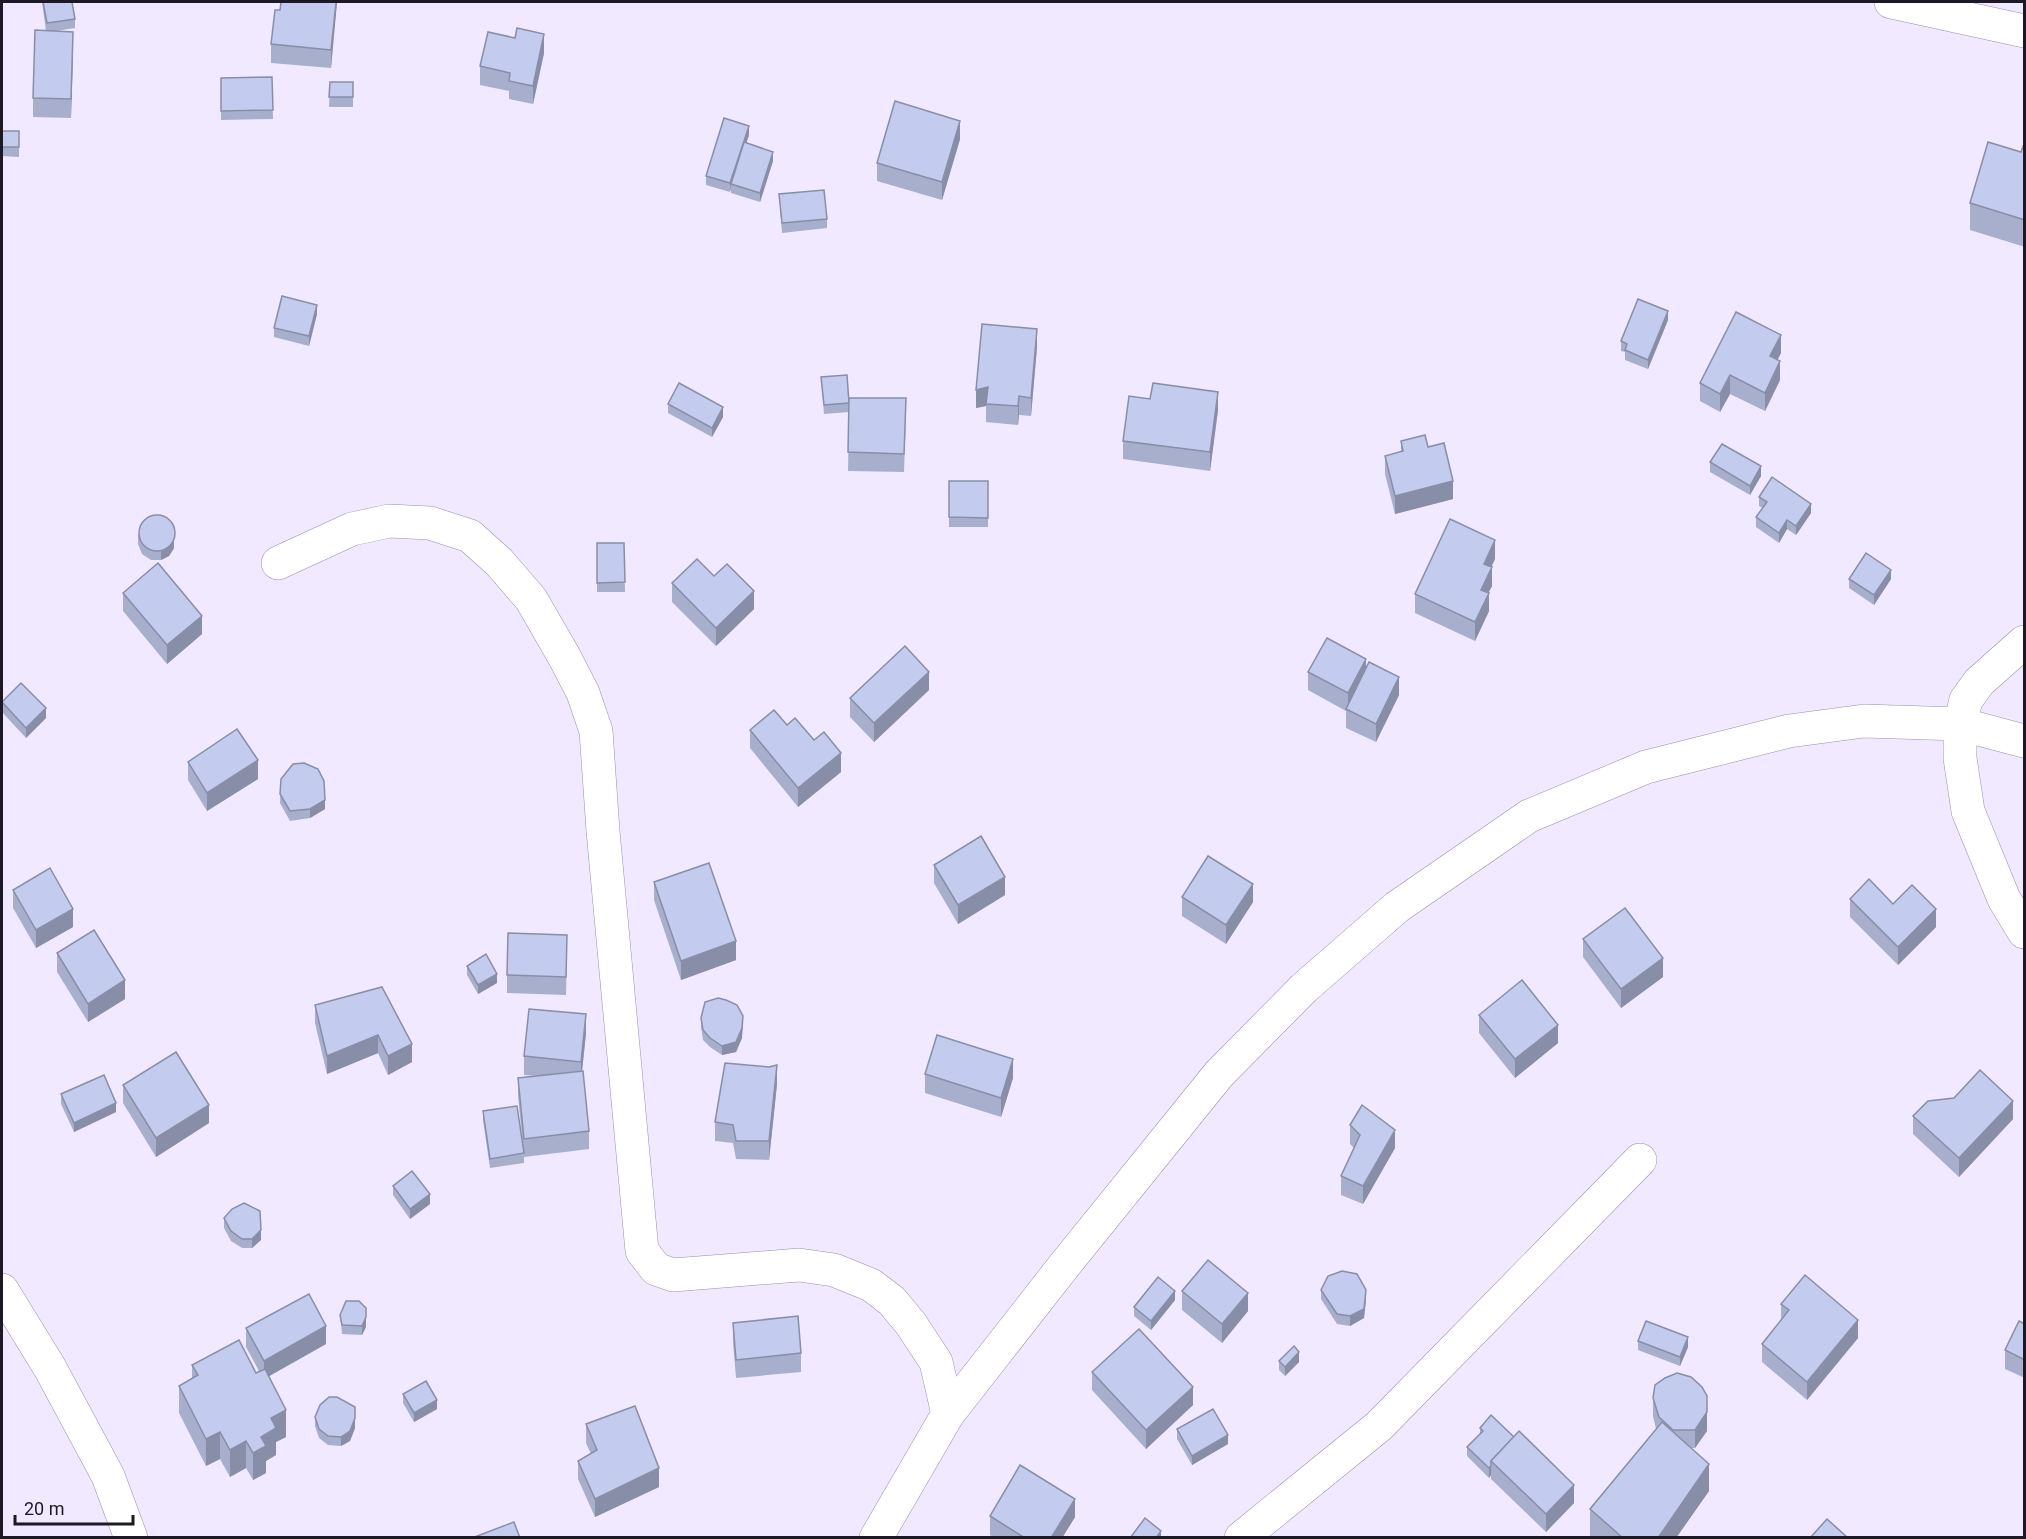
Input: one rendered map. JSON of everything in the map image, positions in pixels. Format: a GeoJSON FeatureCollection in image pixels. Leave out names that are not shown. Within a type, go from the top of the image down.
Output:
{"type":"FeatureCollection","features":[{"type":"Feature","properties":{"kind":"street"},"geometry":{"type":"LineString","coordinates":[[1891,2],[2025,31]]}},
{"type":"Feature","properties":{"kind":"street"},"geometry":{"type":"LineString","coordinates":[[278,563],[352,529],[390,521],[430,523],[470,536],[499,562],[531,599],[584,693],[596,731],[603,831],[642,1251],[656,1269],[673,1275],[799,1265],[834,1270],[871,1285],[892,1301],[911,1324],[936,1362],[948,1414]]}},
{"type":"Feature","properties":{"kind":"street"},"geometry":{"type":"LineString","coordinates":[[2025,642],[1979,682],[1966,700],[1960,724],[1960,758],[1968,811],[2004,899],[2025,932]]}},
{"type":"Feature","properties":{"kind":"street"},"geometry":{"type":"LineString","coordinates":[[876,1538],[948,1414],[1063,1267],[1227,1066],[1304,988],[1397,907],[1529,816],[1646,767],[1789,731],[1864,721],[1960,724],[2025,741]]}},
{"type":"Feature","properties":{"kind":"street"},"geometry":{"type":"LineString","coordinates":[[1241,1538],[1379,1426],[1640,1160]]}},
{"type":"Feature","properties":{"kind":"street"},"geometry":{"type":"LineString","coordinates":[[2,1290],[50,1368],[108,1476],[131,1538]]}},
{"type":"Feature","properties":{"kind":"building"},"geometry":{"type":"Polygon","coordinates":[[[43,2],[72,2],[75,19],[47,23],[43,2]]]}},
{"type":"Feature","properties":{"kind":"building"},"geometry":{"type":"Polygon","coordinates":[[[281,2],[336,2],[331,50],[271,44],[275,10],[280,10],[281,2]]]}},
{"type":"Feature","properties":{"kind":"building"},"geometry":{"type":"Polygon","coordinates":[[[517,28],[544,34],[533,86],[509,81],[510,73],[480,66],[488,32],[515,38],[517,28]]]}},
{"type":"Feature","properties":{"kind":"building"},"geometry":{"type":"Polygon","coordinates":[[[35,30],[73,32],[71,99],[33,98],[35,30]]]}},
{"type":"Feature","properties":{"kind":"building"},"geometry":{"type":"Polygon","coordinates":[[[272,77],[273,110],[221,111],[221,78],[272,77]]]}},
{"type":"Feature","properties":{"kind":"building"},"geometry":{"type":"Polygon","coordinates":[[[330,82],[353,82],[353,97],[329,97],[330,82]]]}},
{"type":"Feature","properties":{"kind":"building"},"geometry":{"type":"Polygon","coordinates":[[[895,101],[960,121],[942,182],[877,163],[895,101]]]}},
{"type":"Feature","properties":{"kind":"building"},"geometry":{"type":"Polygon","coordinates":[[[724,118],[749,126],[730,183],[706,176],[724,118]]]}},
{"type":"Feature","properties":{"kind":"building"},"geometry":{"type":"Polygon","coordinates":[[[2,131],[19,131],[19,147],[2,147],[2,131]]]}},
{"type":"Feature","properties":{"kind":"building"},"geometry":{"type":"Polygon","coordinates":[[[2025,141],[2025,220],[1970,203],[1988,142],[2021,152],[2025,141]]]}},
{"type":"Feature","properties":{"kind":"building"},"geometry":{"type":"Polygon","coordinates":[[[744,142],[773,152],[760,193],[731,184],[744,142]]]}},
{"type":"Feature","properties":{"kind":"building"},"geometry":{"type":"Polygon","coordinates":[[[824,190],[827,219],[782,223],[779,194],[824,190]]]}},
{"type":"Feature","properties":{"kind":"building"},"geometry":{"type":"Polygon","coordinates":[[[282,296],[317,305],[309,336],[274,328],[282,296]]]}},
{"type":"Feature","properties":{"kind":"building"},"geometry":{"type":"Polygon","coordinates":[[[1638,299],[1668,311],[1648,360],[1625,350],[1627,344],[1621,341],[1638,299]]]}},
{"type":"Feature","properties":{"kind":"building"},"geometry":{"type":"Polygon","coordinates":[[[1736,312],[1781,335],[1770,356],[1780,361],[1765,393],[1730,375],[1720,394],[1700,383],[1736,312]]]}},
{"type":"Feature","properties":{"kind":"building"},"geometry":{"type":"Polygon","coordinates":[[[982,324],[1037,329],[1031,398],[1019,396],[1018,406],[986,404],[988,387],[976,390],[982,324]]]}},
{"type":"Feature","properties":{"kind":"building"},"geometry":{"type":"Polygon","coordinates":[[[847,375],[849,403],[824,405],[821,377],[847,375]]]}},
{"type":"Feature","properties":{"kind":"building"},"geometry":{"type":"Polygon","coordinates":[[[679,383],[723,407],[712,428],[668,404],[679,383]]]}},
{"type":"Feature","properties":{"kind":"building"},"geometry":{"type":"Polygon","coordinates":[[[1153,383],[1218,392],[1210,452],[1123,441],[1129,396],[1150,399],[1153,383]]]}},
{"type":"Feature","properties":{"kind":"building"},"geometry":{"type":"Polygon","coordinates":[[[849,398],[906,398],[904,454],[848,452],[849,398]]]}},
{"type":"Feature","properties":{"kind":"building"},"geometry":{"type":"Polygon","coordinates":[[[1425,435],[1428,447],[1444,443],[1453,481],[1395,496],[1385,456],[1403,451],[1401,441],[1425,435]]]}},
{"type":"Feature","properties":{"kind":"building"},"geometry":{"type":"Polygon","coordinates":[[[1722,444],[1761,466],[1750,486],[1710,462],[1722,444]]]}},
{"type":"Feature","properties":{"kind":"building"},"geometry":{"type":"Polygon","coordinates":[[[1772,477],[1811,504],[1796,526],[1787,520],[1779,533],[1756,517],[1767,502],[1759,497],[1772,477]]]}},
{"type":"Feature","properties":{"kind":"building"},"geometry":{"type":"Polygon","coordinates":[[[949,481],[988,481],[988,518],[949,517],[949,481]]]}},
{"type":"Feature","properties":{"kind":"building"},"geometry":{"type":"Polygon","coordinates":[[[157,515],[170,520],[175,533],[170,546],[157,551],[144,546],[139,533],[144,520],[157,515]]]}},
{"type":"Feature","properties":{"kind":"building"},"geometry":{"type":"Polygon","coordinates":[[[1450,519],[1495,540],[1484,564],[1492,567],[1481,590],[1489,593],[1475,622],[1415,594],[1450,519]]]}},
{"type":"Feature","properties":{"kind":"building"},"geometry":{"type":"Polygon","coordinates":[[[597,543],[624,543],[625,582],[597,583],[597,543]]]}},
{"type":"Feature","properties":{"kind":"building"},"geometry":{"type":"Polygon","coordinates":[[[1866,553],[1891,570],[1874,595],[1849,579],[1866,553]]]}},
{"type":"Feature","properties":{"kind":"building"},"geometry":{"type":"Polygon","coordinates":[[[697,559],[714,576],[727,564],[754,591],[716,628],[672,583],[697,559]]]}},
{"type":"Feature","properties":{"kind":"building"},"geometry":{"type":"Polygon","coordinates":[[[158,563],[202,616],[167,645],[123,593],[158,563]]]}},
{"type":"Feature","properties":{"kind":"building"},"geometry":{"type":"Polygon","coordinates":[[[1327,638],[1366,659],[1348,693],[1308,672],[1327,638]]]}},
{"type":"Feature","properties":{"kind":"building"},"geometry":{"type":"Polygon","coordinates":[[[905,646],[929,672],[874,723],[850,698],[905,646]]]}},
{"type":"Feature","properties":{"kind":"building"},"geometry":{"type":"Polygon","coordinates":[[[1369,662],[1399,677],[1376,724],[1346,709],[1369,662]]]}},
{"type":"Feature","properties":{"kind":"building"},"geometry":{"type":"Polygon","coordinates":[[[21,683],[46,708],[26,728],[2,702],[21,683]]]}},
{"type":"Feature","properties":{"kind":"building"},"geometry":{"type":"Polygon","coordinates":[[[774,710],[787,725],[795,718],[814,740],[824,732],[841,753],[798,788],[750,730],[774,710]]]}},
{"type":"Feature","properties":{"kind":"building"},"geometry":{"type":"Polygon","coordinates":[[[237,729],[258,760],[207,793],[188,762],[237,729]]]}},
{"type":"Feature","properties":{"kind":"building"},"geometry":{"type":"Polygon","coordinates":[[[304,763],[318,769],[324,781],[325,800],[310,809],[290,811],[280,794],[281,779],[293,764],[304,763]]]}},
{"type":"Feature","properties":{"kind":"building"},"geometry":{"type":"Polygon","coordinates":[[[981,836],[1005,877],[958,905],[934,865],[981,836]]]}},
{"type":"Feature","properties":{"kind":"building"},"geometry":{"type":"Polygon","coordinates":[[[1208,856],[1253,884],[1226,925],[1182,897],[1208,856]]]}},
{"type":"Feature","properties":{"kind":"building"},"geometry":{"type":"Polygon","coordinates":[[[709,863],[736,941],[681,961],[654,882],[709,863]]]}},
{"type":"Feature","properties":{"kind":"building"},"geometry":{"type":"Polygon","coordinates":[[[50,868],[73,909],[36,930],[13,890],[50,868]]]}},
{"type":"Feature","properties":{"kind":"building"},"geometry":{"type":"Polygon","coordinates":[[[1869,879],[1893,904],[1912,885],[1936,909],[1898,947],[1850,899],[1869,879]]]}},
{"type":"Feature","properties":{"kind":"building"},"geometry":{"type":"Polygon","coordinates":[[[1625,908],[1663,958],[1621,989],[1583,939],[1625,908]]]}},
{"type":"Feature","properties":{"kind":"building"},"geometry":{"type":"Polygon","coordinates":[[[94,930],[125,980],[88,1004],[57,953],[94,930]]]}},
{"type":"Feature","properties":{"kind":"building"},"geometry":{"type":"Polygon","coordinates":[[[508,933],[567,935],[566,977],[507,975],[508,933]]]}},
{"type":"Feature","properties":{"kind":"building"},"geometry":{"type":"Polygon","coordinates":[[[486,954],[497,974],[478,985],[467,966],[486,954]]]}},
{"type":"Feature","properties":{"kind":"building"},"geometry":{"type":"Polygon","coordinates":[[[1522,980],[1558,1025],[1515,1059],[1479,1015],[1522,980]]]}},
{"type":"Feature","properties":{"kind":"building"},"geometry":{"type":"Polygon","coordinates":[[[382,987],[412,1044],[388,1056],[378,1035],[327,1056],[315,1005],[382,987]]]}},
{"type":"Feature","properties":{"kind":"building"},"geometry":{"type":"Polygon","coordinates":[[[718,998],[737,1005],[743,1016],[742,1028],[736,1042],[722,1046],[703,1030],[701,1018],[705,1002],[718,998]]]}},
{"type":"Feature","properties":{"kind":"building"},"geometry":{"type":"Polygon","coordinates":[[[529,1009],[586,1014],[581,1062],[524,1056],[529,1009]]]}},
{"type":"Feature","properties":{"kind":"building"},"geometry":{"type":"Polygon","coordinates":[[[937,1035],[1013,1059],[1001,1098],[925,1074],[937,1035]]]}},
{"type":"Feature","properties":{"kind":"building"},"geometry":{"type":"Polygon","coordinates":[[[176,1052],[209,1105],[156,1138],[123,1085],[176,1052]]]}},
{"type":"Feature","properties":{"kind":"building"},"geometry":{"type":"Polygon","coordinates":[[[725,1063],[769,1067],[777,1065],[769,1141],[736,1141],[733,1125],[715,1122],[725,1063]]]}},
{"type":"Feature","properties":{"kind":"building"},"geometry":{"type":"Polygon","coordinates":[[[1980,1070],[2013,1101],[1959,1158],[1913,1116],[1928,1101],[1954,1098],[1980,1070]]]}},
{"type":"Feature","properties":{"kind":"building"},"geometry":{"type":"Polygon","coordinates":[[[583,1071],[589,1131],[524,1139],[518,1078],[583,1071]]]}},
{"type":"Feature","properties":{"kind":"building"},"geometry":{"type":"Polygon","coordinates":[[[104,1075],[116,1103],[74,1123],[61,1094],[104,1075]]]}},
{"type":"Feature","properties":{"kind":"building"},"geometry":{"type":"Polygon","coordinates":[[[1362,1105],[1395,1130],[1363,1186],[1341,1176],[1360,1135],[1350,1125],[1362,1105]]]}},
{"type":"Feature","properties":{"kind":"building"},"geometry":{"type":"Polygon","coordinates":[[[517,1106],[524,1153],[490,1159],[483,1111],[517,1106]]]}},
{"type":"Feature","properties":{"kind":"building"},"geometry":{"type":"Polygon","coordinates":[[[412,1171],[430,1194],[410,1209],[393,1186],[412,1171]]]}},
{"type":"Feature","properties":{"kind":"building"},"geometry":{"type":"Polygon","coordinates":[[[244,1203],[260,1211],[261,1230],[252,1239],[242,1239],[231,1231],[224,1218],[232,1209],[244,1203]]]}},
{"type":"Feature","properties":{"kind":"building"},"geometry":{"type":"Polygon","coordinates":[[[1208,1260],[1248,1293],[1222,1324],[1182,1291],[1208,1260]]]}},
{"type":"Feature","properties":{"kind":"building"},"geometry":{"type":"Polygon","coordinates":[[[1342,1271],[1357,1274],[1366,1290],[1364,1309],[1350,1316],[1337,1314],[1321,1290],[1328,1276],[1342,1271]]]}},
{"type":"Feature","properties":{"kind":"building"},"geometry":{"type":"Polygon","coordinates":[[[1805,1275],[1858,1320],[1807,1382],[1762,1344],[1789,1310],[1781,1304],[1805,1275]]]}},
{"type":"Feature","properties":{"kind":"building"},"geometry":{"type":"Polygon","coordinates":[[[1158,1277],[1175,1291],[1151,1321],[1134,1307],[1158,1277]]]}},
{"type":"Feature","properties":{"kind":"building"},"geometry":{"type":"Polygon","coordinates":[[[309,1294],[326,1326],[264,1361],[246,1328],[309,1294]]]}},
{"type":"Feature","properties":{"kind":"building"},"geometry":{"type":"Polygon","coordinates":[[[346,1301],[359,1301],[366,1308],[366,1317],[362,1326],[342,1325],[340,1315],[346,1301]]]}},
{"type":"Feature","properties":{"kind":"building"},"geometry":{"type":"Polygon","coordinates":[[[798,1316],[801,1353],[736,1360],[733,1323],[798,1316]]]}},
{"type":"Feature","properties":{"kind":"building"},"geometry":{"type":"Polygon","coordinates":[[[1646,1321],[1688,1337],[1680,1357],[1638,1341],[1646,1321]]]}},
{"type":"Feature","properties":{"kind":"building"},"geometry":{"type":"Polygon","coordinates":[[[2019,1321],[2025,1324],[2025,1360],[2005,1350],[2019,1321]]]}},
{"type":"Feature","properties":{"kind":"building"},"geometry":{"type":"Polygon","coordinates":[[[1139,1329],[1193,1387],[1146,1430],[1092,1372],[1139,1329]]]}},
{"type":"Feature","properties":{"kind":"building"},"geometry":{"type":"Polygon","coordinates":[[[239,1340],[256,1373],[265,1369],[286,1410],[271,1418],[276,1428],[261,1437],[266,1446],[253,1453],[246,1441],[230,1450],[220,1432],[206,1439],[179,1386],[198,1375],[192,1365],[239,1340]]]}},
{"type":"Feature","properties":{"kind":"building"},"geometry":{"type":"Polygon","coordinates":[[[1294,1346],[1299,1352],[1285,1367],[1279,1361],[1294,1346]]]}},
{"type":"Feature","properties":{"kind":"building"},"geometry":{"type":"Polygon","coordinates":[[[1677,1373],[1691,1377],[1702,1387],[1707,1396],[1707,1412],[1695,1430],[1673,1430],[1659,1417],[1653,1398],[1655,1385],[1677,1373]]]}},
{"type":"Feature","properties":{"kind":"building"},"geometry":{"type":"Polygon","coordinates":[[[426,1381],[437,1400],[414,1413],[403,1394],[426,1381]]]}},
{"type":"Feature","properties":{"kind":"building"},"geometry":{"type":"Polygon","coordinates":[[[329,1397],[337,1397],[355,1407],[355,1418],[350,1431],[341,1437],[328,1436],[319,1429],[315,1417],[320,1405],[329,1397]]]}},
{"type":"Feature","properties":{"kind":"building"},"geometry":{"type":"Polygon","coordinates":[[[635,1406],[659,1468],[595,1499],[578,1461],[597,1450],[586,1424],[635,1406]]]}},
{"type":"Feature","properties":{"kind":"building"},"geometry":{"type":"Polygon","coordinates":[[[1213,1409],[1228,1435],[1192,1456],[1177,1429],[1213,1409]]]}},
{"type":"Feature","properties":{"kind":"building"},"geometry":{"type":"Polygon","coordinates":[[[1491,1415],[1514,1437],[1491,1461],[1489,1468],[1467,1447],[1483,1431],[1480,1428],[1491,1415]]]}},
{"type":"Feature","properties":{"kind":"building"},"geometry":{"type":"Polygon","coordinates":[[[1662,1422],[1709,1464],[1658,1538],[1623,1538],[1590,1509],[1662,1422]]]}},
{"type":"Feature","properties":{"kind":"building"},"geometry":{"type":"Polygon","coordinates":[[[1519,1431],[1574,1485],[1546,1514],[1491,1461],[1519,1431]]]}},
{"type":"Feature","properties":{"kind":"building"},"geometry":{"type":"Polygon","coordinates":[[[1020,1465],[1075,1499],[1051,1538],[1025,1538],[990,1516],[1020,1465]]]}},
{"type":"Feature","properties":{"kind":"building"},"geometry":{"type":"Polygon","coordinates":[[[1145,1518],[1161,1531],[1156,1538],[1130,1538],[1145,1518]]]}},
{"type":"Feature","properties":{"kind":"building"},"geometry":{"type":"Polygon","coordinates":[[[1827,1519],[1848,1538],[1810,1538],[1827,1519]]]}},
{"type":"Feature","properties":{"kind":"building"},"geometry":{"type":"Polygon","coordinates":[[[514,1522],[520,1538],[472,1538],[514,1522]]]}}]}
